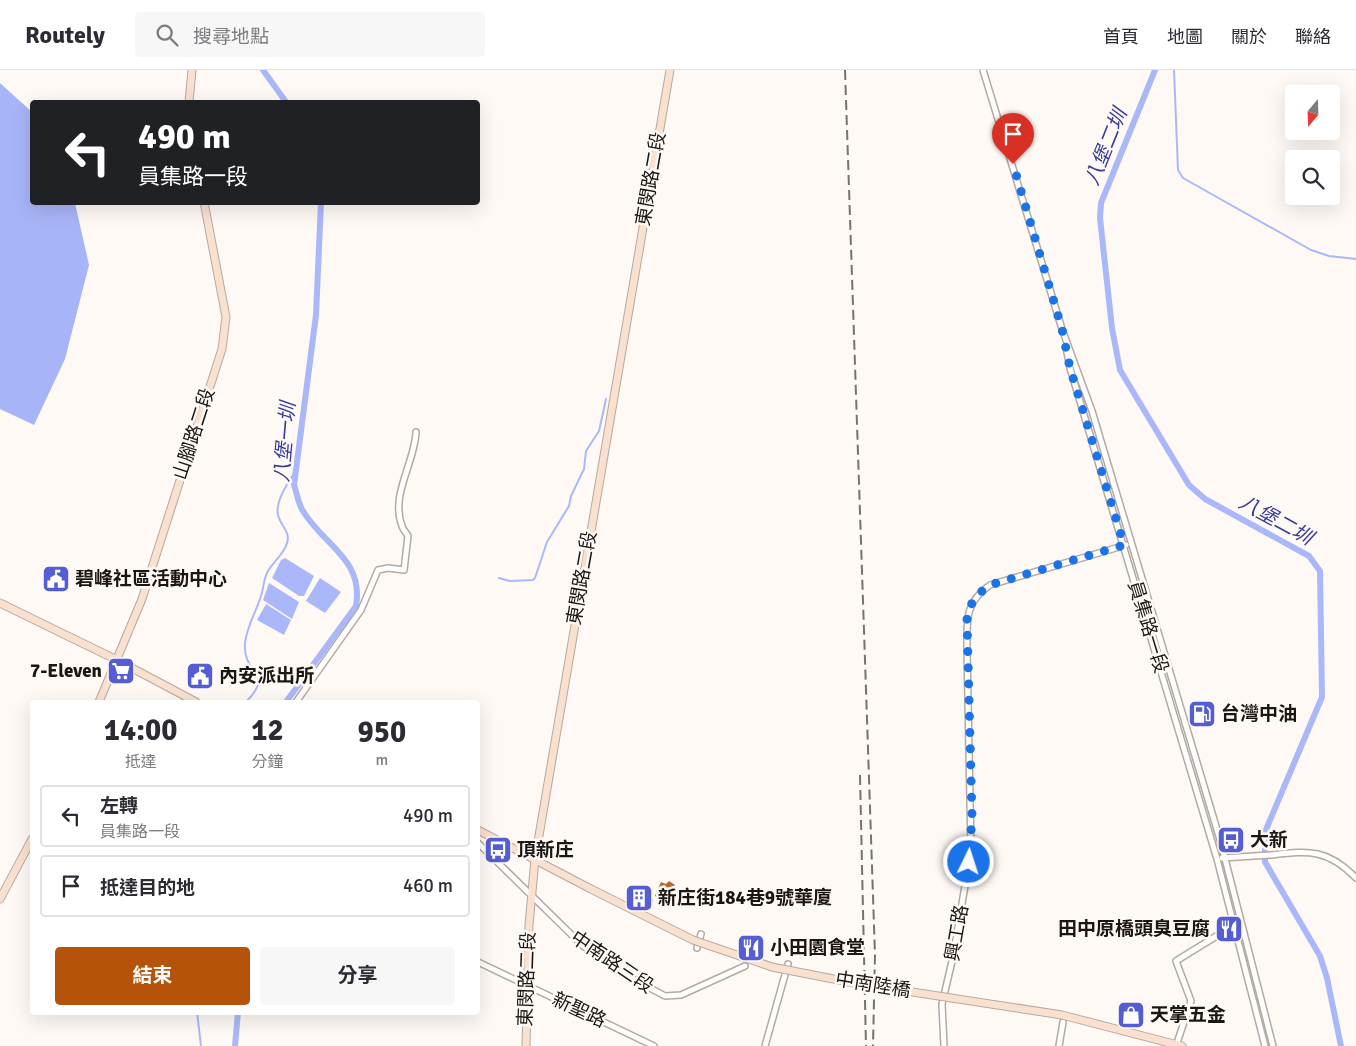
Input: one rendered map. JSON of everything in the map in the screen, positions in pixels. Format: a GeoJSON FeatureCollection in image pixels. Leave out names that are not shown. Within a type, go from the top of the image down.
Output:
{"type":"FeatureCollection","features":[{"type":"Feature","properties":{"kind":"main road"},"geometry":{"type":"LineString","coordinates":[[190,100],[192,70]]}},
{"type":"Feature","properties":{"kind":"main road","name":"東閔路二段"},"geometry":{"type":"LineString","coordinates":[[526,1046],[530,894],[534,859],[670,70]]}},
{"type":"Feature","properties":{"kind":"main road","name":"山腳路二段"},"geometry":{"type":"LineString","coordinates":[[100,700],[142,599],[225,333],[226,317],[205,205]]}},
{"type":"Feature","properties":{"kind":"main road"},"geometry":{"type":"LineString","coordinates":[[0,603],[117,660],[192,700]]}},
{"type":"Feature","properties":{"kind":"main road"},"geometry":{"type":"LineString","coordinates":[[480,831],[534,859]]}},
{"type":"Feature","properties":{"kind":"main road"},"geometry":{"type":"LineString","coordinates":[[0,899],[30,843]]}},
{"type":"Feature","properties":{"kind":"main road","name":"中南陸橋"},"geometry":{"type":"LineString","coordinates":[[534,859],[693,940],[772,967],[854,983],[1062,1015],[1176,1045]]}},
{"type":"Feature","properties":{"kind":"street","name":"員集路一段"},"geometry":{"type":"LineString","coordinates":[[983,70],[1062,329],[1092,411],[1188,733],[1224,858],[1273,1046]]}},
{"type":"Feature","properties":{"kind":"street","name":"員集路一段"},"geometry":{"type":"LineString","coordinates":[[1062,329],[1070,368],[1217,859],[1264,1046]]}},
{"type":"Feature","properties":{"kind":"street"},"geometry":{"type":"LineString","coordinates":[[297,700],[361,610],[378,570],[382,568],[404,570],[408,536],[402,529],[398,508],[416,444],[416,432]]}},
{"type":"Feature","properties":{"kind":"street","name":"興工路"},"geometry":{"type":"LineString","coordinates":[[944,1046],[942,1004],[953,957],[971,850],[967,650],[967,619],[970,606],[980,592],[990,585],[1131,544]]}},
{"type":"Feature","properties":{"kind":"street"},"geometry":{"type":"LineString","coordinates":[[1180,735],[1188,733]]}},
{"type":"Feature","properties":{"kind":"street","name":"中南路三段"},"geometry":{"type":"LineString","coordinates":[[480,845],[583,946],[630,977],[665,996],[681,996],[745,966]]}},
{"type":"Feature","properties":{"kind":"street"},"geometry":{"type":"LineString","coordinates":[[1217,859],[1316,853],[1337,861],[1356,878]]}},
{"type":"Feature","properties":{"kind":"street"},"geometry":{"type":"LineString","coordinates":[[1176,1045],[1191,1001],[1176,961],[1241,922]]}},
{"type":"Feature","properties":{"kind":"street"},"geometry":{"type":"LineString","coordinates":[[697,948],[701,934]]}},
{"type":"Feature","properties":{"kind":"street","name":"新聖路"},"geometry":{"type":"LineString","coordinates":[[480,963],[654,1046]]}},
{"type":"Feature","properties":{"kind":"street"},"geometry":{"type":"LineString","coordinates":[[764,1046],[788,964]]}},
{"type":"Feature","properties":{"kind":"street"},"geometry":{"type":"LineString","coordinates":[[1059,1046],[1063,1022]]}},
{"type":"Feature","properties":{"kind":"shaded area"},"geometry":{"type":"Polygon","coordinates":[[[0,83],[30,110],[30,205],[75,205],[89,265],[65,359],[34,425],[0,409],[0,83]]]}},
{"type":"Feature","properties":{"kind":"shaded area"},"geometry":{"type":"Polygon","coordinates":[[[285,558],[314,576],[304,596],[299,596],[272,578],[281,560],[285,558]]]}},
{"type":"Feature","properties":{"kind":"shaded area"},"geometry":{"type":"Polygon","coordinates":[[[320,578],[341,592],[325,613],[306,601],[320,578]]]}},
{"type":"Feature","properties":{"kind":"shaded area"},"geometry":{"type":"Polygon","coordinates":[[[269,583],[299,602],[292,619],[263,600],[269,583]]]}},
{"type":"Feature","properties":{"kind":"shaded area"},"geometry":{"type":"Polygon","coordinates":[[[266,604],[291,620],[284,635],[257,620],[266,604]]]}},
{"type":"Feature","properties":{"kind":"building","name":"內安派出所"},"geometry":{"type":"Polygon","coordinates":[[[192,673],[208,673],[208,680],[197,682],[197,680],[192,680],[192,673]]]}},
{"type":"Feature","properties":{"kind":"building","name":"新庄街184巷9號華廈"},"geometry":{"type":"Polygon","coordinates":[[[669,881],[675,885],[672,890],[663,899],[655,896],[661,882],[666,884],[669,881]]]}},
{"type":"Feature","properties":{"kind":"building","name":"新庄街184巷9號華廈"},"geometry":{"type":"Polygon","coordinates":[[[637,887],[647,890],[644,896],[653,900],[649,909],[635,902],[633,897],[637,887]]]}},
{"type":"Feature","properties":{"kind":"waterway","name":"八堡一圳"},"geometry":{"type":"LineString","coordinates":[[263,70],[285,100]]}},
{"type":"Feature","properties":{"kind":"waterway","name":"八堡二圳"},"geometry":{"type":"LineString","coordinates":[[1155,70],[1101,203],[1100,218],[1112,328],[1120,370],[1189,485],[1205,499],[1309,556],[1320,571],[1322,697],[1265,832],[1265,862],[1320,956],[1327,978],[1341,1046]]}},
{"type":"Feature","properties":{"kind":"waterway"},"geometry":{"type":"LineString","coordinates":[[1174,70],[1178,170],[1183,178],[1311,250],[1329,256],[1356,259]]}},
{"type":"Feature","properties":{"kind":"waterway","name":"八堡一圳"},"geometry":{"type":"LineString","coordinates":[[287,700],[356,606],[357,590],[354,576],[340,554],[303,511],[294,485],[316,315],[321,205]]}},
{"type":"Feature","properties":{"kind":"waterway"},"geometry":{"type":"LineString","coordinates":[[499,578],[510,581],[533,580],[535,578],[547,542],[569,506],[571,496],[584,469],[586,451],[599,431],[606,399]]}},
{"type":"Feature","properties":{"kind":"waterway"},"geometry":{"type":"LineString","coordinates":[[248,700],[258,684],[258,678],[245,653],[246,637],[261,596],[266,574],[287,543],[288,535],[279,519],[278,509],[283,491],[296,470]]}},
{"type":"Feature","properties":{"kind":"waterway"},"geometry":{"type":"LineString","coordinates":[[197,1015],[201,1046]]}},
{"type":"Feature","properties":{"kind":"waterway","name":"八堡一圳"},"geometry":{"type":"LineString","coordinates":[[235,1046],[238,1015]]}},
{"type":"Feature","properties":{"kind":"railway"},"geometry":{"type":"LineString","coordinates":[[845,70],[875,955],[873,1046]]}},
{"type":"Feature","properties":{"kind":"railway"},"geometry":{"type":"LineString","coordinates":[[860,775],[866,1046]]}},
{"type":"Feature","properties":{"kind":"place","name":"碧峰社區活動中心"},"geometry":{"type":"Point","coordinates":[56,579]}},
{"type":"Feature","properties":{"kind":"place","name":"7-Eleven"},"geometry":{"type":"Point","coordinates":[121,671]}},
{"type":"Feature","properties":{"kind":"place","name":"內安派出所"},"geometry":{"type":"Point","coordinates":[200,676]}},
{"type":"Feature","properties":{"kind":"place","name":"台灣中油"},"geometry":{"type":"Point","coordinates":[1202,714]}},
{"type":"Feature","properties":{"kind":"place","name":"大新"},"geometry":{"type":"Point","coordinates":[1231,840]}},
{"type":"Feature","properties":{"kind":"place","name":"頂新庄"},"geometry":{"type":"Point","coordinates":[498,850]}},
{"type":"Feature","properties":{"kind":"place","name":"新庄街184巷9號華廈"},"geometry":{"type":"Point","coordinates":[639,898]}},
{"type":"Feature","properties":{"kind":"place","name":"田中原橋頭臭豆腐"},"geometry":{"type":"Point","coordinates":[1229,929]}},
{"type":"Feature","properties":{"kind":"place","name":"小田園食堂"},"geometry":{"type":"Point","coordinates":[751,948]}},
{"type":"Feature","properties":{"kind":"place","name":"天掌五金"},"geometry":{"type":"Point","coordinates":[1131,1015]}},
{"type":"Feature","properties":{"kind":"route"},"geometry":{"type":"LineString","coordinates":[[969,862],[972,816],[967,619],[970,606],[974,598],[990,585],[1124,545],[1070,368],[1062,329],[1013,164]]}}]}
